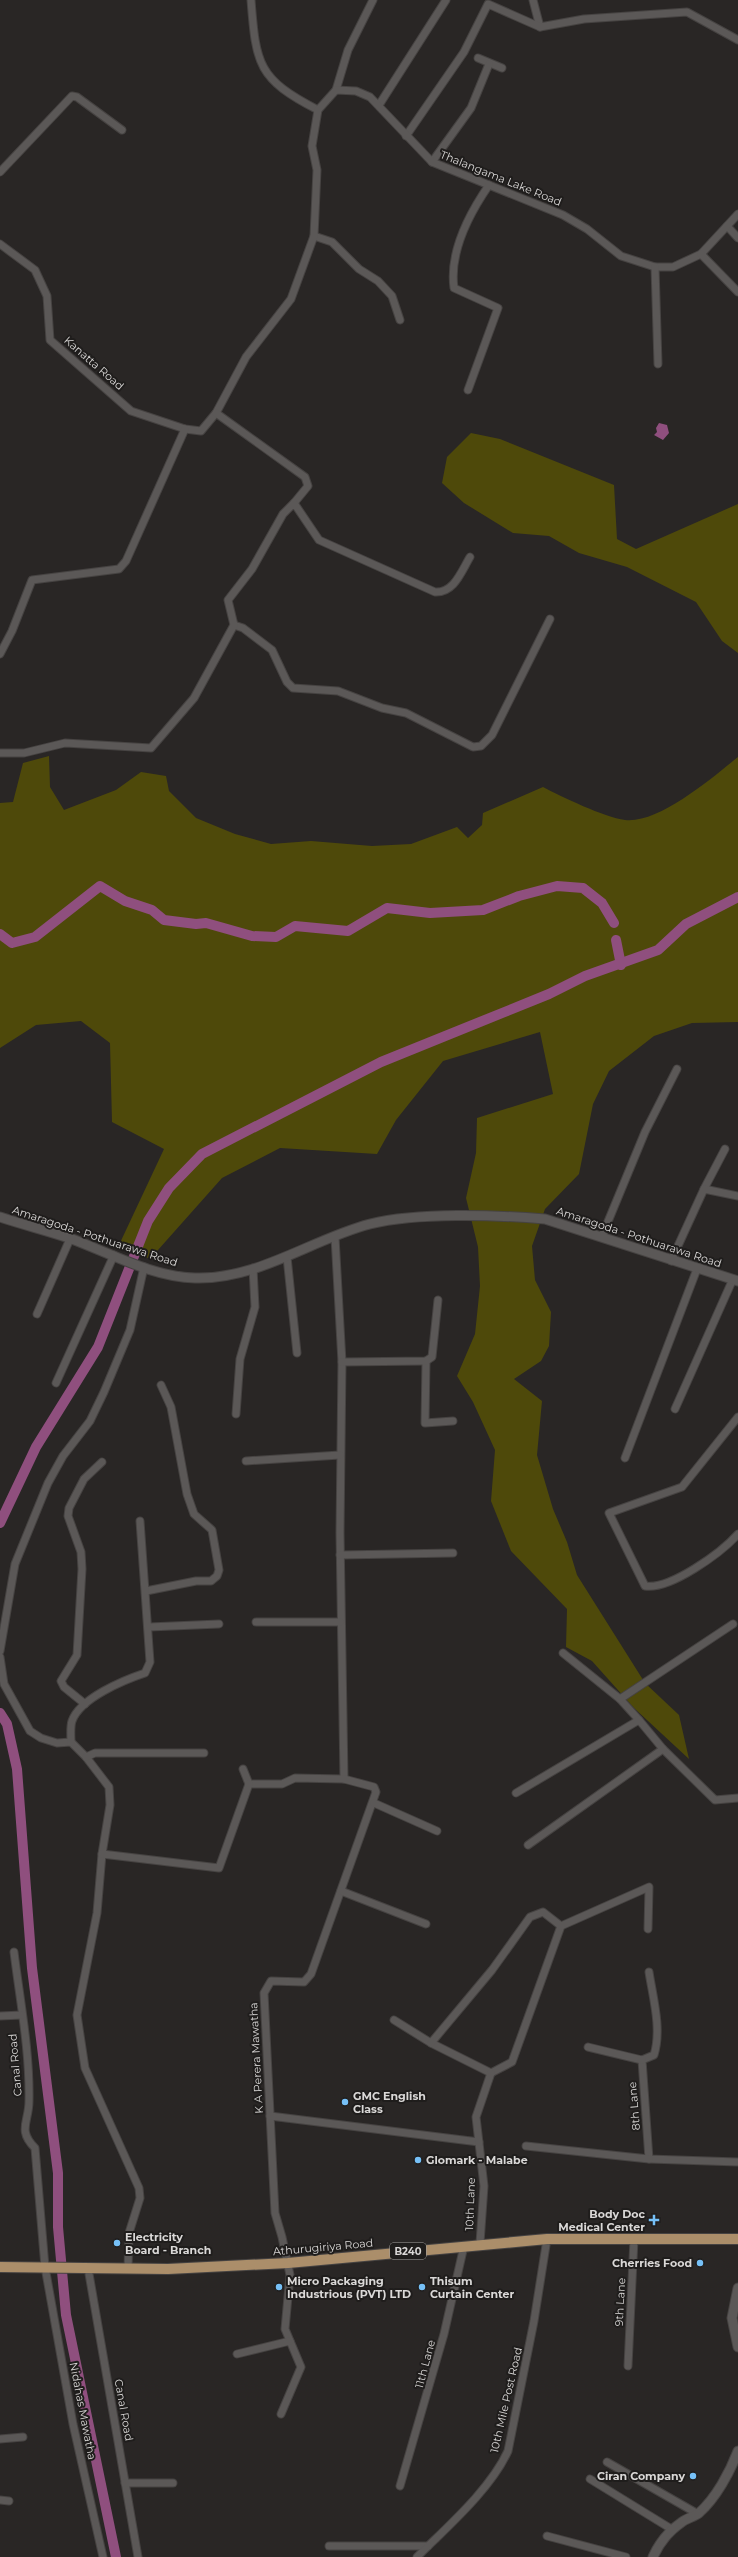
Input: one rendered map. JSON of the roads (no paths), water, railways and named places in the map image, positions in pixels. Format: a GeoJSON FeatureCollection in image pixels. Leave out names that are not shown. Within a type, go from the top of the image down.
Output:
{"type":"FeatureCollection","features":[{"type":"Feature","properties":{"kind":"main road","name":"Athurugiriya Road"},"geometry":{"type":"LineString","coordinates":[[50,2268],[128,2269],[288,2263],[480,2244],[547,2239],[738,2239]]}},
{"type":"Feature","properties":{"kind":"main road","name":"B240"},"geometry":{"type":"LineString","coordinates":[[0,2267],[50,2268]]}},
{"type":"Feature","properties":{"kind":"street"},"geometry":{"type":"LineString","coordinates":[[251,0],[255,48],[267,75],[294,97],[318,110]]}},
{"type":"Feature","properties":{"kind":"street"},"geometry":{"type":"LineString","coordinates":[[0,654],[12,632],[32,580],[119,569],[126,561],[185,429],[201,431],[216,413],[246,357],[291,299],[314,236],[317,170],[312,146],[318,110],[336,90],[348,50],[373,0]]}},
{"type":"Feature","properties":{"kind":"street"},"geometry":{"type":"LineString","coordinates":[[379,104],[446,0]]}},
{"type":"Feature","properties":{"kind":"street"},"geometry":{"type":"LineString","coordinates":[[533,0],[540,27]]}},
{"type":"Feature","properties":{"kind":"street"},"geometry":{"type":"LineString","coordinates":[[406,136],[464,52],[488,4],[540,27],[584,19],[687,12],[738,40]]}},
{"type":"Feature","properties":{"kind":"street"},"geometry":{"type":"LineString","coordinates":[[478,58],[489,64],[502,68]]}},
{"type":"Feature","properties":{"kind":"street"},"geometry":{"type":"LineString","coordinates":[[432,162],[471,108],[489,64]]}},
{"type":"Feature","properties":{"kind":"street","name":"Thalangama Lake Road"},"geometry":{"type":"LineString","coordinates":[[336,90],[356,91],[370,97],[379,104],[406,136],[432,162],[563,215],[587,229],[621,256],[655,267],[673,267],[701,254],[738,214]]}},
{"type":"Feature","properties":{"kind":"street"},"geometry":{"type":"LineString","coordinates":[[0,172],[72,96],[77,97],[122,130]]}},
{"type":"Feature","properties":{"kind":"street"},"geometry":{"type":"LineString","coordinates":[[468,390],[498,308],[454,288],[452,270],[472,211],[489,186]]}},
{"type":"Feature","properties":{"kind":"street"},"geometry":{"type":"LineString","coordinates":[[727,226],[738,238]]}},
{"type":"Feature","properties":{"kind":"street"},"geometry":{"type":"LineString","coordinates":[[314,236],[332,242],[359,269],[378,281],[392,296],[400,320]]}},
{"type":"Feature","properties":{"kind":"street","name":"Kanatta Road"},"geometry":{"type":"LineString","coordinates":[[0,244],[35,270],[47,296],[50,340],[132,411],[185,429]]}},
{"type":"Feature","properties":{"kind":"street"},"geometry":{"type":"LineString","coordinates":[[701,254],[738,292]]}},
{"type":"Feature","properties":{"kind":"street"},"geometry":{"type":"LineString","coordinates":[[655,267],[658,364]]}},
{"type":"Feature","properties":{"kind":"street"},"geometry":{"type":"LineString","coordinates":[[0,753],[24,754],[65,743],[151,748],[194,698],[234,625],[228,600],[252,569],[283,514],[308,486],[304,477],[216,413]]}},
{"type":"Feature","properties":{"kind":"street"},"geometry":{"type":"LineString","coordinates":[[294,503],[319,540],[435,592],[444,593],[451,589],[470,557]]}},
{"type":"Feature","properties":{"kind":"street"},"geometry":{"type":"LineString","coordinates":[[234,625],[243,628],[272,650],[287,682],[293,688],[338,691],[382,708],[406,713],[473,747],[481,746],[492,735],[550,619]]}},
{"type":"Feature","properties":{"kind":"street"},"geometry":{"type":"LineString","coordinates":[[602,1236],[645,1132],[677,1069]]}},
{"type":"Feature","properties":{"kind":"street"},"geometry":{"type":"LineString","coordinates":[[671,1261],[704,1188],[725,1149]]}},
{"type":"Feature","properties":{"kind":"street"},"geometry":{"type":"LineString","coordinates":[[704,1188],[738,1196]]}},
{"type":"Feature","properties":{"kind":"street","name":"Amaragoda - Pothuarawa Road"},"geometry":{"type":"LineString","coordinates":[[0,1217],[70,1238],[168,1275],[196,1278],[232,1274],[254,1268],[287,1257],[370,1224],[392,1220],[423,1217],[510,1217],[545,1219],[602,1236],[671,1261],[735,1280]]}},
{"type":"Feature","properties":{"kind":"street"},"geometry":{"type":"LineString","coordinates":[[336,1237],[342,1362],[340,1455],[340,1622],[344,1779]]}},
{"type":"Feature","properties":{"kind":"street"},"geometry":{"type":"LineString","coordinates":[[37,1314],[70,1238]]}},
{"type":"Feature","properties":{"kind":"street"},"geometry":{"type":"LineString","coordinates":[[56,1383],[114,1255]]}},
{"type":"Feature","properties":{"kind":"street"},"geometry":{"type":"LineString","coordinates":[[287,1257],[297,1354]]}},
{"type":"Feature","properties":{"kind":"street"},"geometry":{"type":"LineString","coordinates":[[0,1652],[15,1564],[48,1483],[63,1456],[90,1421],[104,1392],[130,1330],[141,1266]]}},
{"type":"Feature","properties":{"kind":"street"},"geometry":{"type":"LineString","coordinates":[[236,1414],[240,1359],[255,1307],[254,1268]]}},
{"type":"Feature","properties":{"kind":"street"},"geometry":{"type":"LineString","coordinates":[[625,1458],[697,1269]]}},
{"type":"Feature","properties":{"kind":"street"},"geometry":{"type":"LineString","coordinates":[[675,1409],[735,1280]]}},
{"type":"Feature","properties":{"kind":"street"},"geometry":{"type":"LineString","coordinates":[[342,1362],[426,1361],[432,1357],[438,1300]]}},
{"type":"Feature","properties":{"kind":"street"},"geometry":{"type":"LineString","coordinates":[[426,1361],[425,1423],[453,1421]]}},
{"type":"Feature","properties":{"kind":"street"},"geometry":{"type":"LineString","coordinates":[[146,1591],[196,1581],[211,1581],[217,1576],[219,1570],[212,1530],[194,1514],[187,1494],[172,1407],[161,1385]]}},
{"type":"Feature","properties":{"kind":"street"},"geometry":{"type":"LineString","coordinates":[[738,1416],[682,1487],[609,1513],[645,1586],[656,1588],[705,1562],[728,1545],[738,1534]]}},
{"type":"Feature","properties":{"kind":"street"},"geometry":{"type":"LineString","coordinates":[[246,1461],[340,1455]]}},
{"type":"Feature","properties":{"kind":"street"},"geometry":{"type":"LineString","coordinates":[[85,1704],[64,1687],[61,1681],[77,1656],[82,1569],[81,1552],[68,1516],[69,1508],[84,1479],[102,1462]]}},
{"type":"Feature","properties":{"kind":"street"},"geometry":{"type":"LineString","coordinates":[[71,1742],[72,1720],[85,1704],[119,1681],[145,1673],[150,1662],[149,1627],[140,1521]]}},
{"type":"Feature","properties":{"kind":"street"},"geometry":{"type":"LineString","coordinates":[[340,1555],[453,1553]]}},
{"type":"Feature","properties":{"kind":"street"},"geometry":{"type":"LineString","coordinates":[[256,1622],[340,1622]]}},
{"type":"Feature","properties":{"kind":"street"},"geometry":{"type":"LineString","coordinates":[[149,1627],[219,1624]]}},
{"type":"Feature","properties":{"kind":"street"},"geometry":{"type":"LineString","coordinates":[[620,1699],[733,1624]]}},
{"type":"Feature","properties":{"kind":"street"},"geometry":{"type":"LineString","coordinates":[[563,1653],[620,1699],[663,1749],[715,1800],[738,1798]]}},
{"type":"Feature","properties":{"kind":"street"},"geometry":{"type":"LineString","coordinates":[[0,1657],[4,1684],[30,1731],[41,1738],[52,1741],[71,1742],[86,1757],[109,1787],[110,1805],[102,1854],[97,1913],[78,2015],[85,2068],[139,2188],[140,2198],[129,2232],[128,2269]]}},
{"type":"Feature","properties":{"kind":"street"},"geometry":{"type":"LineString","coordinates":[[516,1793],[639,1720]]}},
{"type":"Feature","properties":{"kind":"street"},"geometry":{"type":"LineString","coordinates":[[528,1845],[663,1749]]}},
{"type":"Feature","properties":{"kind":"street"},"geometry":{"type":"LineString","coordinates":[[86,1757],[95,1753],[204,1753]]}},
{"type":"Feature","properties":{"kind":"street"},"geometry":{"type":"LineString","coordinates":[[102,1854],[219,1868],[249,1784],[243,1769]]}},
{"type":"Feature","properties":{"kind":"street"},"geometry":{"type":"LineString","coordinates":[[249,1784],[282,1784],[295,1778],[344,1779],[374,1787],[376,1792],[374,1803],[437,1831]]}},
{"type":"Feature","properties":{"kind":"street","name":"K A Perera Mawatha"},"geometry":{"type":"LineString","coordinates":[[281,2414],[301,2367],[285,2329],[290,2275],[275,2213],[264,1993],[271,1981],[304,1982],[308,1979],[374,1803]]}},
{"type":"Feature","properties":{"kind":"street"},"geometry":{"type":"LineString","coordinates":[[394,2020],[431,2043],[492,2074],[512,2062],[561,1926],[649,1888],[648,1929]]}},
{"type":"Feature","properties":{"kind":"street"},"geometry":{"type":"LineString","coordinates":[[341,1891],[426,1924]]}},
{"type":"Feature","properties":{"kind":"street"},"geometry":{"type":"LineString","coordinates":[[431,2043],[492,1970],[530,1917],[543,1912],[561,1926]]}},
{"type":"Feature","properties":{"kind":"street","name":"Canal Road"},"geometry":{"type":"LineString","coordinates":[[14,1952],[29,2079],[29,2111],[24,2123],[27,2139],[35,2148],[50,2268]]}},
{"type":"Feature","properties":{"kind":"street"},"geometry":{"type":"LineString","coordinates":[[588,2046],[642,2060],[654,2055],[657,2046],[656,2017],[649,1972]]}},
{"type":"Feature","properties":{"kind":"street"},"geometry":{"type":"LineString","coordinates":[[0,2016],[22,2015]]}},
{"type":"Feature","properties":{"kind":"street","name":"8th Lane"},"geometry":{"type":"LineString","coordinates":[[642,2060],[649,2159]]}},
{"type":"Feature","properties":{"kind":"street","name":"10th Lane"},"geometry":{"type":"LineString","coordinates":[[480,2244],[484,2186],[476,2117],[492,2074]]}},
{"type":"Feature","properties":{"kind":"street"},"geometry":{"type":"LineString","coordinates":[[270,2116],[479,2142]]}},
{"type":"Feature","properties":{"kind":"street"},"geometry":{"type":"LineString","coordinates":[[526,2146],[649,2159],[738,2162]]}},
{"type":"Feature","properties":{"kind":"street","name":"10th Mile Post Road"},"geometry":{"type":"LineString","coordinates":[[417,2557],[501,2467],[508,2451],[534,2321],[547,2239]]}},
{"type":"Feature","properties":{"kind":"street","name":"9th Lane"},"geometry":{"type":"LineString","coordinates":[[628,2366],[634,2239]]}},
{"type":"Feature","properties":{"kind":"street","name":"11th Lane"},"geometry":{"type":"LineString","coordinates":[[400,2486],[442,2342],[464,2246]]}},
{"type":"Feature","properties":{"kind":"street","name":"Nidahas Mawatha"},"geometry":{"type":"LineString","coordinates":[[50,2268],[73,2424],[103,2557]]}},
{"type":"Feature","properties":{"kind":"street","name":"Canal Road"},"geometry":{"type":"LineString","coordinates":[[83,2268],[138,2557]]}},
{"type":"Feature","properties":{"kind":"street"},"geometry":{"type":"LineString","coordinates":[[738,2288],[732,2318],[738,2347]]}},
{"type":"Feature","properties":{"kind":"street"},"geometry":{"type":"LineString","coordinates":[[238,2354],[290,2341]]}},
{"type":"Feature","properties":{"kind":"street"},"geometry":{"type":"LineString","coordinates":[[0,2439],[23,2437]]}},
{"type":"Feature","properties":{"kind":"street"},"geometry":{"type":"LineString","coordinates":[[653,2557],[659,2545],[673,2530],[683,2521],[698,2514],[732,2468],[738,2451]]}},
{"type":"Feature","properties":{"kind":"street"},"geometry":{"type":"LineString","coordinates":[[607,2462],[698,2514]]}},
{"type":"Feature","properties":{"kind":"street"},"geometry":{"type":"LineString","coordinates":[[590,2479],[673,2530]]}},
{"type":"Feature","properties":{"kind":"street"},"geometry":{"type":"LineString","coordinates":[[125,2483],[173,2483]]}},
{"type":"Feature","properties":{"kind":"street"},"geometry":{"type":"LineString","coordinates":[[0,2500],[9,2501]]}},
{"type":"Feature","properties":{"kind":"street"},"geometry":{"type":"LineString","coordinates":[[547,2536],[626,2557]]}},
{"type":"Feature","properties":{"kind":"street"},"geometry":{"type":"LineString","coordinates":[[329,2546],[428,2546]]}},
{"type":"Feature","properties":{"kind":"waterway"},"geometry":{"type":"LineString","coordinates":[[0,934],[12,943],[35,937],[100,886],[125,901],[152,910],[164,920],[196,924],[206,923],[252,936],[276,937],[295,926],[348,931],[387,908],[430,913],[483,910],[519,896],[557,886],[583,888],[602,903],[614,923]]}},
{"type":"Feature","properties":{"kind":"waterway"},"geometry":{"type":"LineString","coordinates":[[0,1523],[36,1447],[98,1347],[148,1221],[169,1188],[202,1154],[381,1062],[549,994],[585,976],[658,950],[686,924],[738,897]]}},
{"type":"Feature","properties":{"kind":"waterway"},"geometry":{"type":"LineString","coordinates":[[616,940],[621,965]]}},
{"type":"Feature","properties":{"kind":"waterway"},"geometry":{"type":"LineString","coordinates":[[0,1713],[7,1724],[17,1769],[32,1968],[58,2173],[58,2227],[66,2315],[116,2557]]}},
{"type":"Feature","properties":{"kind":"place","name":"GMC English Class"},"geometry":{"type":"Point","coordinates":[345,2102]}},
{"type":"Feature","properties":{"kind":"place","name":"Glomark - Malabe"},"geometry":{"type":"Point","coordinates":[418,2160]}},
{"type":"Feature","properties":{"kind":"place","name":"Body Doc Medical Center"},"geometry":{"type":"Point","coordinates":[654,2220]}},
{"type":"Feature","properties":{"kind":"place","name":"Electricity Board - Branch"},"geometry":{"type":"Point","coordinates":[117,2243]}},
{"type":"Feature","properties":{"kind":"place","name":"Cherries Food"},"geometry":{"type":"Point","coordinates":[700,2263]}},
{"type":"Feature","properties":{"kind":"place","name":"Micro Packaging Industrious (PVT) LTD"},"geometry":{"type":"Point","coordinates":[279,2287]}},
{"type":"Feature","properties":{"kind":"place","name":"Thisum Curtain Center"},"geometry":{"type":"Point","coordinates":[422,2287]}},
{"type":"Feature","properties":{"kind":"place","name":"Ciran Company"},"geometry":{"type":"Point","coordinates":[693,2476]}}]}
